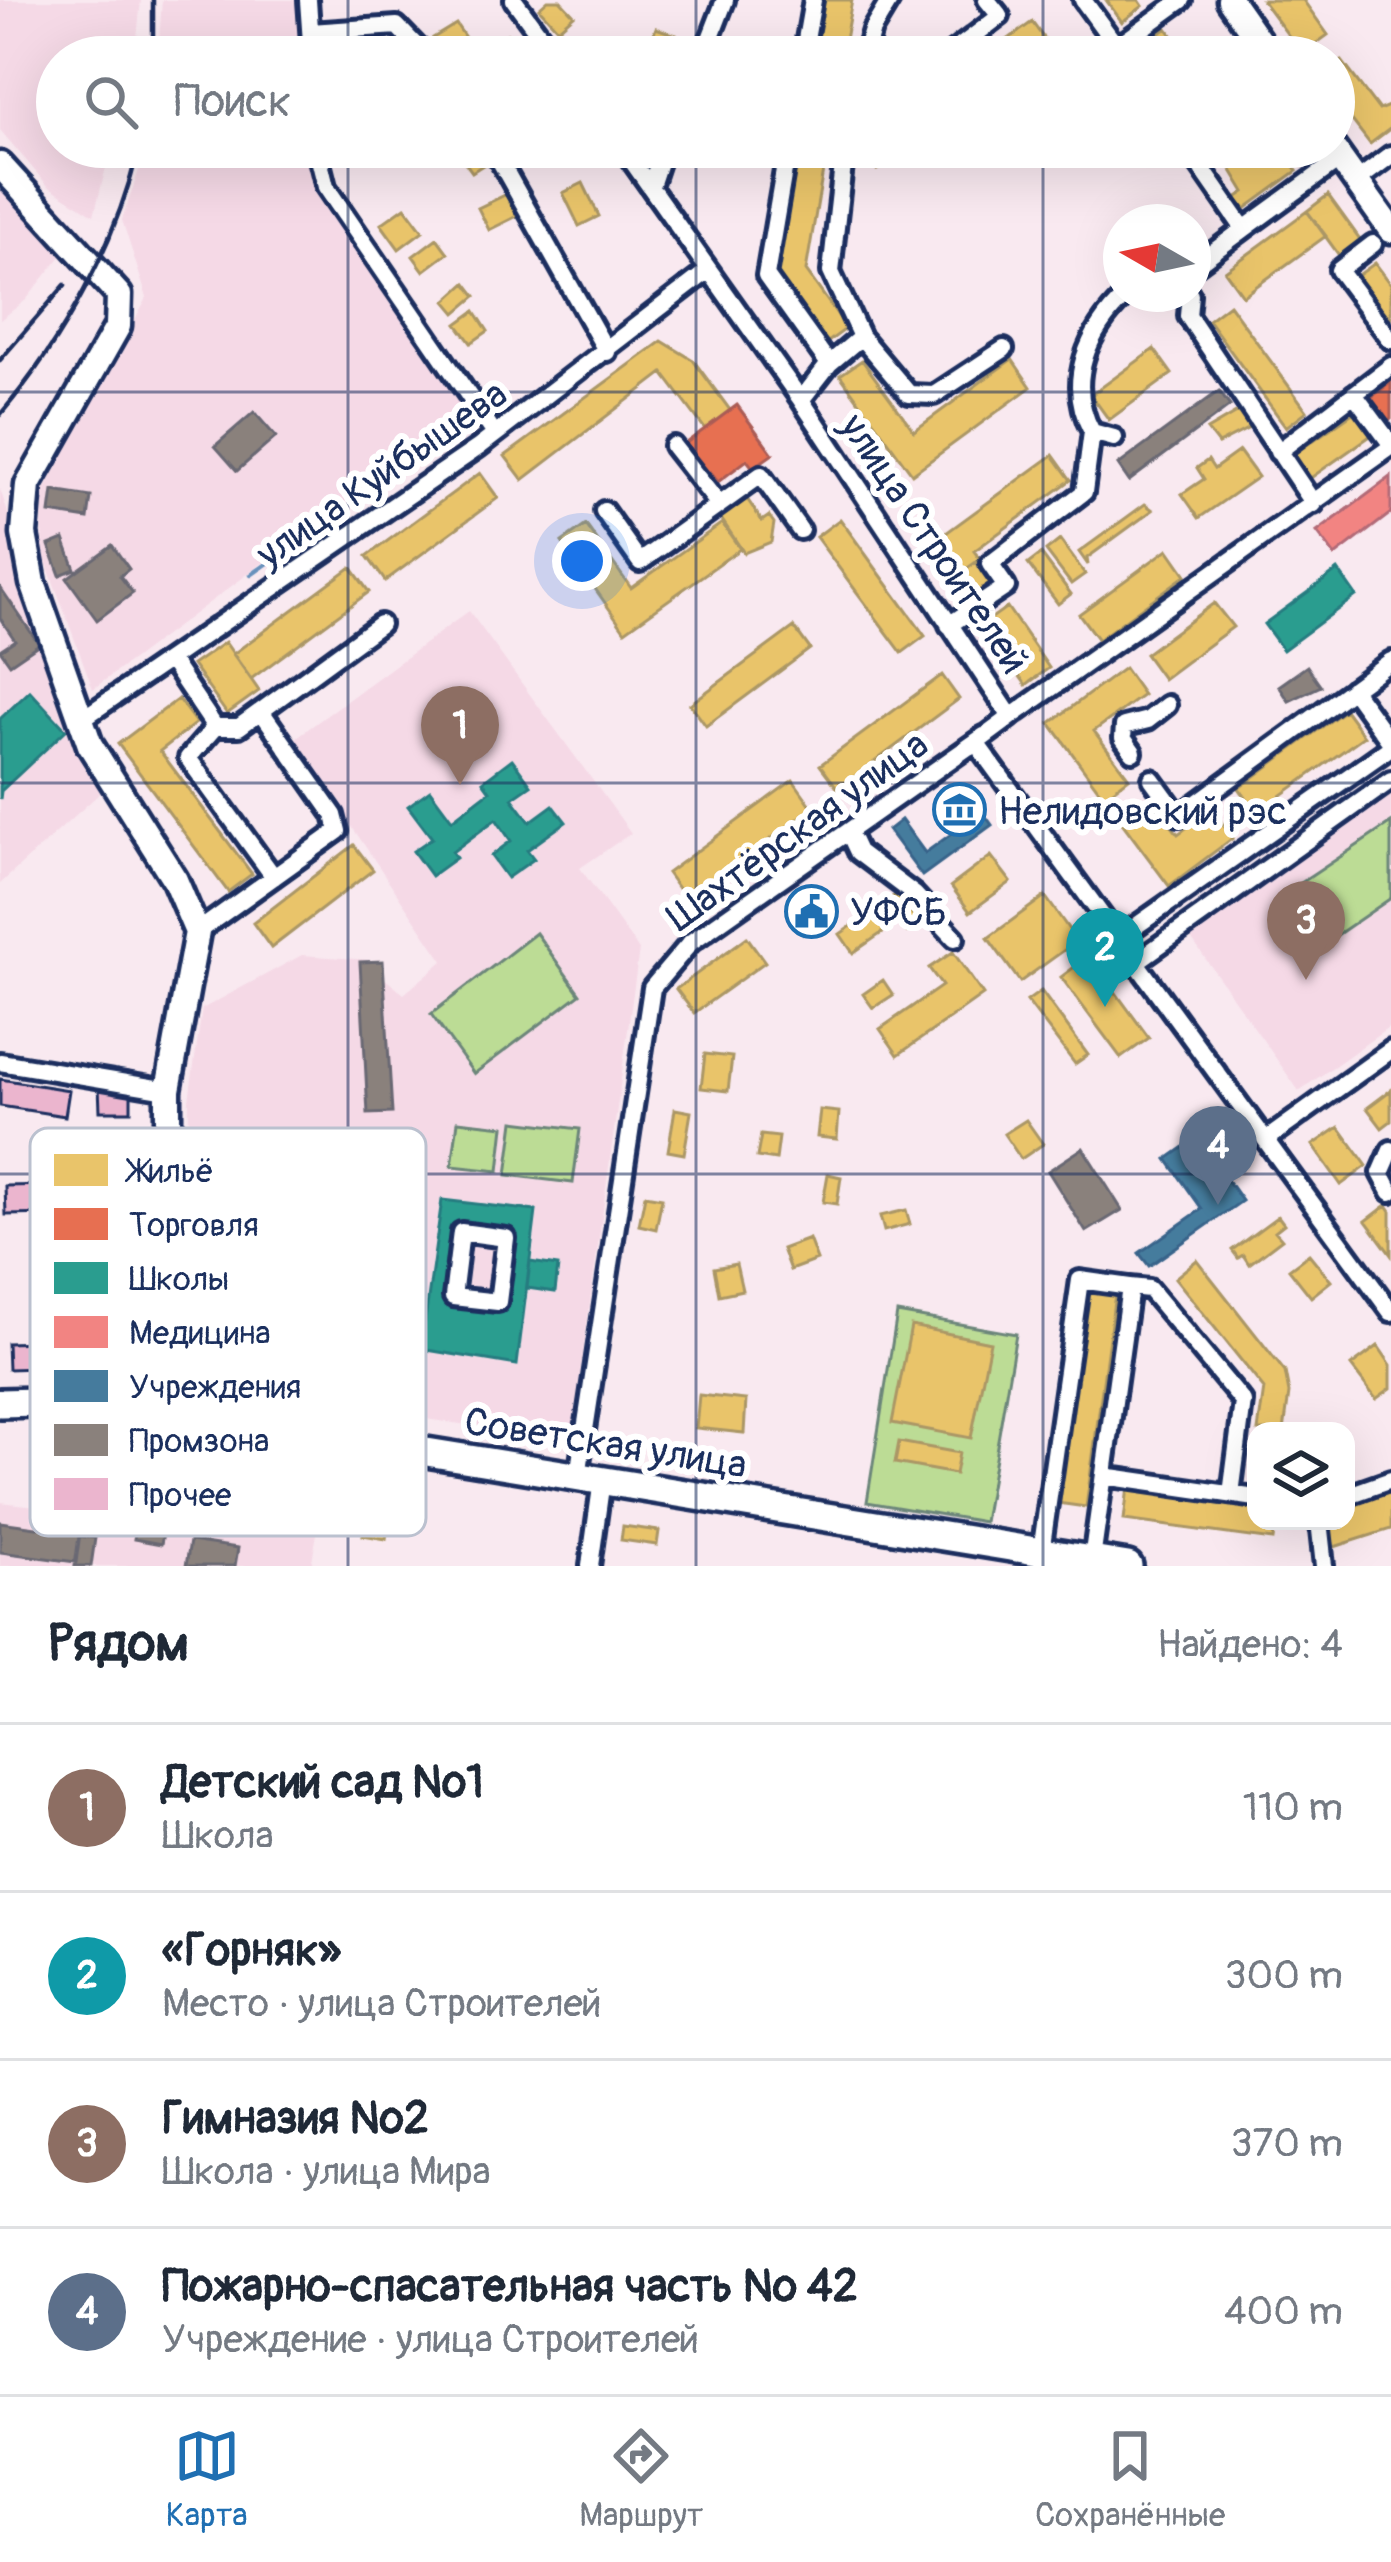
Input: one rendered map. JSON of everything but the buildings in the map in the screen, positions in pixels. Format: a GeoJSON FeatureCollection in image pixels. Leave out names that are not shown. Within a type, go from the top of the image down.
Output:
{"type":"FeatureCollection","features":[{"type":"Feature","properties":{"kind":"main road","name":"Советская улица"},"geometry":{"type":"LineString","coordinates":[[0,1403],[30,1402]]}},
{"type":"Feature","properties":{"kind":"main road","name":"Советская улица"},"geometry":{"type":"LineString","coordinates":[[426,1452],[1128,1566]]}},
{"type":"Feature","properties":{"kind":"street"},"geometry":{"type":"LineString","coordinates":[[308,0],[311,36]]}},
{"type":"Feature","properties":{"kind":"street"},"geometry":{"type":"LineString","coordinates":[[514,0],[541,36]]}},
{"type":"Feature","properties":{"kind":"street"},"geometry":{"type":"LineString","coordinates":[[711,36],[725,0]]}},
{"type":"Feature","properties":{"kind":"street"},"geometry":{"type":"LineString","coordinates":[[809,36],[813,0]]}},
{"type":"Feature","properties":{"kind":"street"},"geometry":{"type":"LineString","coordinates":[[874,36],[890,0]]}},
{"type":"Feature","properties":{"kind":"street"},"geometry":{"type":"LineString","coordinates":[[974,36],[1000,16],[987,0]]}},
{"type":"Feature","properties":{"kind":"street"},"geometry":{"type":"LineString","coordinates":[[1083,0],[1109,36]]}},
{"type":"Feature","properties":{"kind":"street"},"geometry":{"type":"LineString","coordinates":[[1140,36],[1182,0]]}},
{"type":"Feature","properties":{"kind":"street"},"geometry":{"type":"LineString","coordinates":[[1230,0],[1255,36]]}},
{"type":"Feature","properties":{"kind":"street"},"geometry":{"type":"LineString","coordinates":[[311,32],[397,26],[407,36]]}},
{"type":"Feature","properties":{"kind":"street"},"geometry":{"type":"LineString","coordinates":[[1355,182],[1391,155]]}},
{"type":"Feature","properties":{"kind":"street"},"geometry":{"type":"LineString","coordinates":[[0,165],[86,253],[119,296],[118,326],[28,485],[27,556],[90,745],[175,880],[197,932],[168,1090],[168,1128]]}},
{"type":"Feature","properties":{"kind":"street"},"geometry":{"type":"LineString","coordinates":[[321,168],[326,187],[494,434]]}},
{"type":"Feature","properties":{"kind":"street"},"geometry":{"type":"LineString","coordinates":[[504,168],[608,352]]}},
{"type":"Feature","properties":{"kind":"street","name":"улица Строителей"},"geometry":{"type":"LineString","coordinates":[[638,168],[801,400],[1011,717],[976,742]]}},
{"type":"Feature","properties":{"kind":"street"},"geometry":{"type":"LineString","coordinates":[[651,186],[657,168]]}},
{"type":"Feature","properties":{"kind":"street"},"geometry":{"type":"LineString","coordinates":[[784,168],[766,276],[829,364]]}},
{"type":"Feature","properties":{"kind":"street"},"geometry":{"type":"LineString","coordinates":[[843,168],[831,272],[861,337],[909,394],[934,395],[1004,349]]}},
{"type":"Feature","properties":{"kind":"street"},"geometry":{"type":"LineString","coordinates":[[1202,168],[1244,229]]}},
{"type":"Feature","properties":{"kind":"street"},"geometry":{"type":"LineString","coordinates":[[1211,254],[1318,168]]}},
{"type":"Feature","properties":{"kind":"street"},"geometry":{"type":"LineString","coordinates":[[1346,168],[1382,237],[1339,270],[1391,340]]}},
{"type":"Feature","properties":{"kind":"street","name":"улица Куйбышева"},"geometry":{"type":"LineString","coordinates":[[82,718],[494,434],[608,352],[709,270]]}},
{"type":"Feature","properties":{"kind":"street"},"geometry":{"type":"LineString","coordinates":[[949,625],[1006,587],[990,564],[1084,492],[1092,432],[1077,404],[1078,378],[1095,333],[1112,312]]}},
{"type":"Feature","properties":{"kind":"street"},"geometry":{"type":"LineString","coordinates":[[1188,312],[1314,504]]}},
{"type":"Feature","properties":{"kind":"street"},"geometry":{"type":"LineString","coordinates":[[801,400],[829,364],[861,337]]}},
{"type":"Feature","properties":{"kind":"street"},"geometry":{"type":"LineString","coordinates":[[1278,452],[1391,366]]}},
{"type":"Feature","properties":{"kind":"street"},"geometry":{"type":"LineString","coordinates":[[1011,717],[1391,446],[1354,394]]}},
{"type":"Feature","properties":{"kind":"street"},"geometry":{"type":"LineString","coordinates":[[1092,432],[1114,438]]}},
{"type":"Feature","properties":{"kind":"street"},"geometry":{"type":"LineString","coordinates":[[674,446],[716,502]]}},
{"type":"Feature","properties":{"kind":"street"},"geometry":{"type":"LineString","coordinates":[[604,512],[640,562],[716,502],[760,475],[800,530]]}},
{"type":"Feature","properties":{"kind":"street"},"geometry":{"type":"LineString","coordinates":[[274,877],[188,758],[215,727],[239,727],[380,624]]}},
{"type":"Feature","properties":{"kind":"street"},"geometry":{"type":"LineString","coordinates":[[170,660],[215,727]]}},
{"type":"Feature","properties":{"kind":"street"},"geometry":{"type":"LineString","coordinates":[[1152,778],[1179,816],[1391,661]]}},
{"type":"Feature","properties":{"kind":"street"},"geometry":{"type":"LineString","coordinates":[[1119,938],[1391,745],[1352,689]]}},
{"type":"Feature","properties":{"kind":"street"},"geometry":{"type":"LineString","coordinates":[[1133,752],[1123,738],[1124,726],[1148,720],[1167,706]]}},
{"type":"Feature","properties":{"kind":"street"},"geometry":{"type":"LineString","coordinates":[[197,932],[338,831],[334,815],[260,711]]}},
{"type":"Feature","properties":{"kind":"street"},"geometry":{"type":"LineString","coordinates":[[976,742],[1391,1312]]}},
{"type":"Feature","properties":{"kind":"street","name":"Шахтёрская улица"},"geometry":{"type":"LineString","coordinates":[[590,1566],[590,1478],[652,988],[691,942],[850,835],[976,742]]}},
{"type":"Feature","properties":{"kind":"street"},"geometry":{"type":"LineString","coordinates":[[1136,962],[1391,780]]}},
{"type":"Feature","properties":{"kind":"street"},"geometry":{"type":"LineString","coordinates":[[850,835],[858,852],[915,895],[955,938]]}},
{"type":"Feature","properties":{"kind":"street"},"geometry":{"type":"LineString","coordinates":[[1267,1139],[1391,1050]]}},
{"type":"Feature","properties":{"kind":"street"},"geometry":{"type":"LineString","coordinates":[[0,1062],[168,1090]]}},
{"type":"Feature","properties":{"kind":"street"},"geometry":{"type":"LineString","coordinates":[[1391,1150],[1381,1173],[1391,1192]]}},
{"type":"Feature","properties":{"kind":"street"},"geometry":{"type":"LineString","coordinates":[[461,1232],[506,1238],[498,1302],[454,1297],[461,1232]]}},
{"type":"Feature","properties":{"kind":"street"},"geometry":{"type":"LineString","coordinates":[[1041,1552],[1080,1280],[1149,1289],[1243,1402],[1231,1494]]}},
{"type":"Feature","properties":{"kind":"street"},"geometry":{"type":"LineString","coordinates":[[1092,1560],[1130,1287]]}},
{"type":"Feature","properties":{"kind":"street"},"geometry":{"type":"LineString","coordinates":[[1104,1476],[1247,1497]]}},
{"type":"Feature","properties":{"kind":"street"},"geometry":{"type":"LineString","coordinates":[[1355,1493],[1391,1480]]}},
{"type":"Feature","properties":{"kind":"street"},"geometry":{"type":"LineString","coordinates":[[1320,1530],[1324,1566]]}},
{"type":"Feature","properties":{"kind":"shaded area"},"geometry":{"type":"Polygon","coordinates":[[[0,0],[141,0],[137,36],[36,36],[36,168],[106,168],[94,215],[48,186],[0,130],[0,0]]]}},
{"type":"Feature","properties":{"kind":"shaded area"},"geometry":{"type":"Polygon","coordinates":[[[162,0],[302,0],[305,36],[159,36],[162,0]]]}},
{"type":"Feature","properties":{"kind":"shaded area"},"geometry":{"type":"Polygon","coordinates":[[[140,168],[312,168],[332,211],[470,409],[93,689],[43,554],[42,495],[147,298],[122,220],[140,168]]]}},
{"type":"Feature","properties":{"kind":"shaded area"},"geometry":{"type":"Polygon","coordinates":[[[0,173],[69,246],[26,300],[0,320],[0,173]]]}},
{"type":"Feature","properties":{"kind":"shaded area"},"geometry":{"type":"Polygon","coordinates":[[[0,489],[14,531],[11,556],[100,793],[0,884],[0,489]]]}},
{"type":"Feature","properties":{"kind":"shaded area"},"geometry":{"type":"Polygon","coordinates":[[[469,611],[631,833],[580,868],[639,950],[571,1440],[426,1419],[426,1128],[189,1128],[202,1009],[302,955],[383,961],[384,978],[404,994],[443,961],[293,740],[469,611]]]}},
{"type":"Feature","properties":{"kind":"shaded area"},"geometry":{"type":"Polygon","coordinates":[[[1391,789],[1391,1026],[1299,1091],[1188,934],[1391,789]]]}},
{"type":"Feature","properties":{"kind":"shaded area"},"geometry":{"type":"Polygon","coordinates":[[[0,1502],[30,1505],[30,1536],[317,1536],[311,1566],[0,1566],[0,1502]]]}},
{"type":"Feature","properties":{"kind":"green space"},"geometry":{"type":"Polygon","coordinates":[[[1391,823],[1391,898],[1321,946],[1289,891],[1391,823]]]}},
{"type":"Feature","properties":{"kind":"green space"},"geometry":{"type":"Polygon","coordinates":[[[536,933],[580,994],[474,1074],[431,1014],[536,933]]]}},
{"type":"Feature","properties":{"kind":"green space"},"geometry":{"type":"Polygon","coordinates":[[[458,1121],[504,1126],[499,1171],[452,1166],[458,1121]]]}},
{"type":"Feature","properties":{"kind":"green space"},"geometry":{"type":"Polygon","coordinates":[[[514,1121],[580,1129],[573,1183],[507,1175],[514,1121]]]}},
{"type":"Feature","properties":{"kind":"green space"},"geometry":{"type":"Polygon","coordinates":[[[897,1313],[1016,1334],[984,1522],[867,1502],[897,1313]]]}},
{"type":"Feature","properties":{"kind":"waterway"},"geometry":{"type":"LineString","coordinates":[[360,499],[467,423]]}},
{"type":"Feature","properties":{"kind":"waterway"},"geometry":{"type":"LineString","coordinates":[[251,575],[347,508]]}},
{"type":"Feature","properties":{"kind":"railway"},"geometry":{"type":"LineString","coordinates":[[153,0],[153,36]]}},
{"type":"Feature","properties":{"kind":"railway"},"geometry":{"type":"LineString","coordinates":[[0,415],[45,355],[85,289],[117,219],[133,168]]}},
{"type":"Feature","properties":{"kind":"railway"},"geometry":{"type":"LineString","coordinates":[[0,360],[65,285]]}},
{"type":"Feature","properties":{"kind":"place","name":"Детский сад №1"},"geometry":{"type":"Point","coordinates":[460,785]}},
{"type":"Feature","properties":{"kind":"place","name":"Нелидовский рэс"},"geometry":{"type":"Point","coordinates":[959,810]}},
{"type":"Feature","properties":{"kind":"place","name":"УФСБ"},"geometry":{"type":"Point","coordinates":[811,911]}},
{"type":"Feature","properties":{"kind":"place","name":"Гимназия №2"},"geometry":{"type":"Point","coordinates":[1306,980]}},
{"type":"Feature","properties":{"kind":"place","name":"«Горняк»"},"geometry":{"type":"Point","coordinates":[1105,1007]}},
{"type":"Feature","properties":{"kind":"place","name":"Пожарно-спасательная часть № 42"},"geometry":{"type":"Point","coordinates":[1218,1205]}}]}
